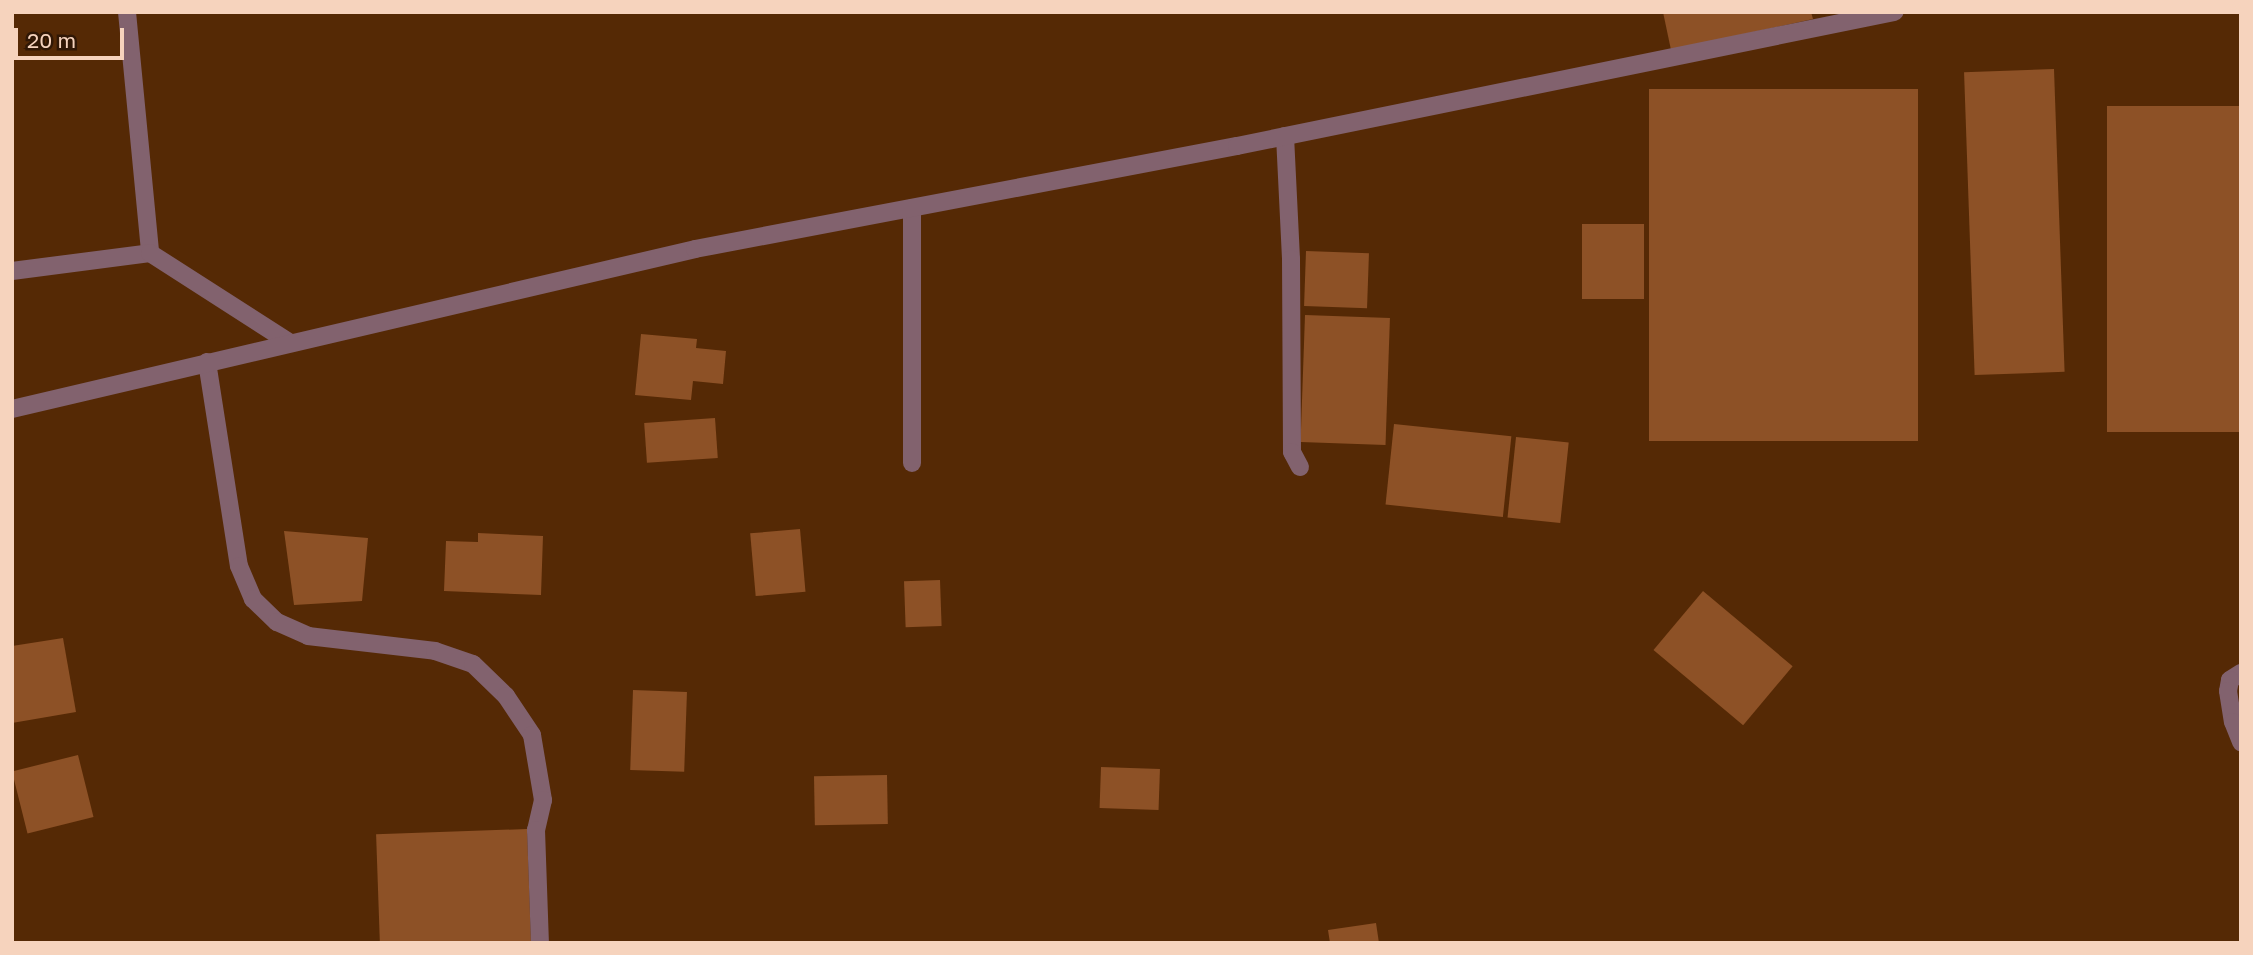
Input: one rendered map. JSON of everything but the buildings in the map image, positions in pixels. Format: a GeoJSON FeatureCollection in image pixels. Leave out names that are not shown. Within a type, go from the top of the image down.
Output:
{"type":"FeatureCollection","features":[{"type":"Feature","properties":{"kind":"street"},"geometry":{"type":"LineString","coordinates":[[127,12],[150,253]]}},
{"type":"Feature","properties":{"kind":"street"},"geometry":{"type":"LineString","coordinates":[[12,409],[695,249],[1286,136],[1832,18],[1894,12]]}},
{"type":"Feature","properties":{"kind":"street"},"geometry":{"type":"LineString","coordinates":[[1286,136],[1291,259],[1292,452],[1300,467]]}},
{"type":"Feature","properties":{"kind":"street"},"geometry":{"type":"LineString","coordinates":[[912,208],[912,463]]}},
{"type":"Feature","properties":{"kind":"street"},"geometry":{"type":"LineString","coordinates":[[12,271],[150,253],[290,343]]}},
{"type":"Feature","properties":{"kind":"street"},"geometry":{"type":"LineString","coordinates":[[207,362],[239,566],[253,599],[277,622],[308,636],[435,651],[473,664],[506,696],[532,734],[543,800],[536,830],[540,943]]}},
{"type":"Feature","properties":{"kind":"street"},"geometry":{"type":"LineString","coordinates":[[2241,673],[2230,680],[2228,691],[2233,722],[2241,743]]}}]}
